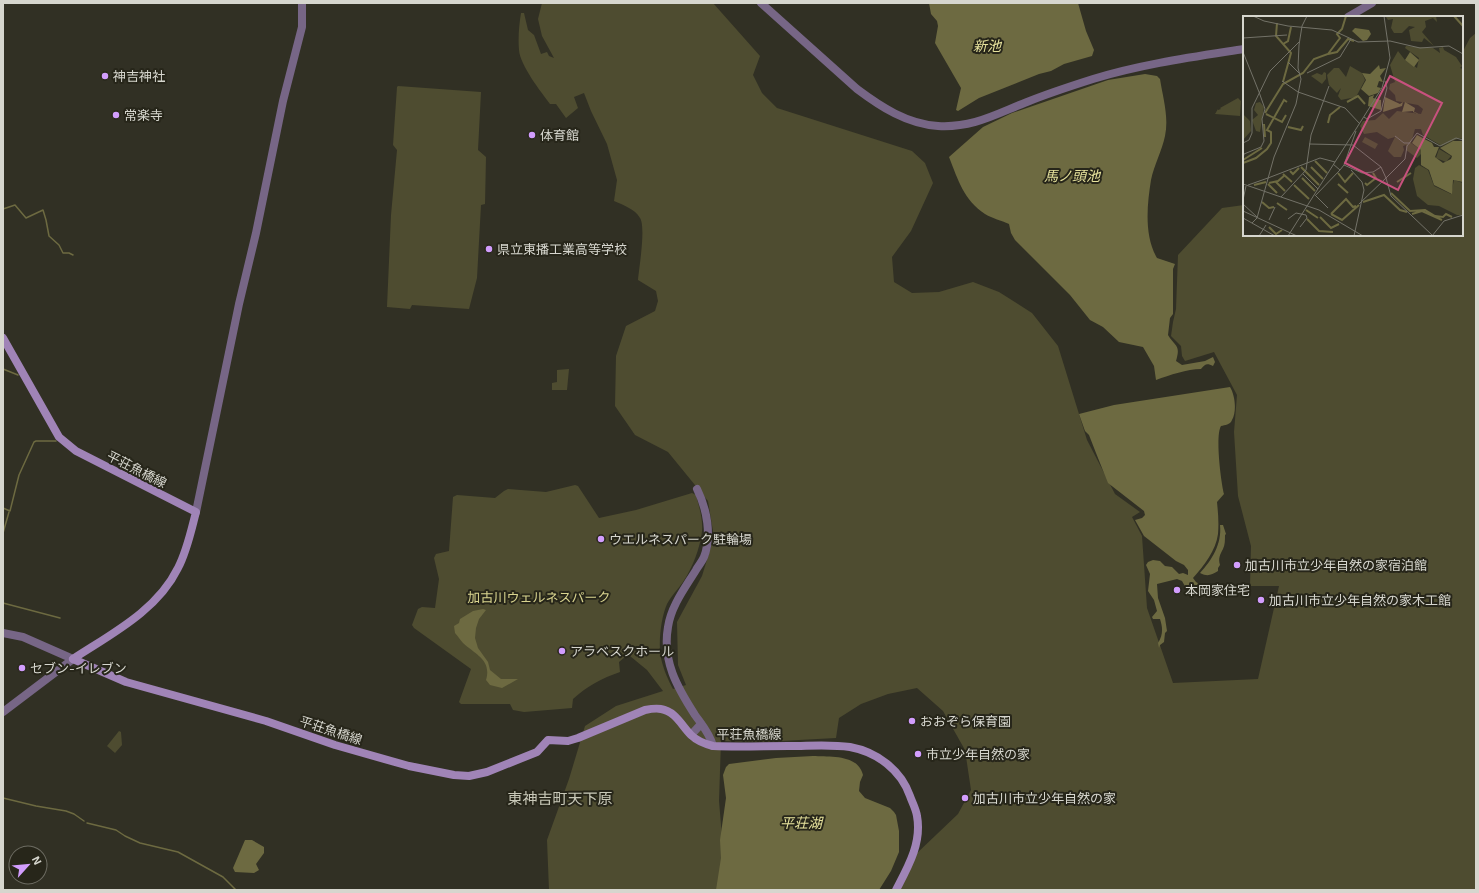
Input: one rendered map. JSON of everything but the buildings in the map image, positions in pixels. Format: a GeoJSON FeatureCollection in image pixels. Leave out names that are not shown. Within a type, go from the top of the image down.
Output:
{"type":"FeatureCollection","features":[{"type":"Feature","properties":{"kind":"main road","name":"平荘魚橋線"},"geometry":{"type":"LineString","coordinates":[[3,338],[59,437],[76,451],[196,512]]}},
{"type":"Feature","properties":{"kind":"main road"},"geometry":{"type":"LineString","coordinates":[[72,659],[143,612],[160,596],[171,582],[180,565],[196,512]]}},
{"type":"Feature","properties":{"kind":"main road","name":"平荘魚橋線"},"geometry":{"type":"LineString","coordinates":[[72,659],[126,682],[266,721],[346,748],[409,766],[454,775],[469,776],[486,772],[537,752],[548,740],[568,741],[578,738],[645,710],[661,709],[668,711],[676,717],[691,736],[703,744],[713,746],[850,747],[875,755],[892,767],[902,779],[908,790],[917,816],[917,842],[909,865],[896,890]]}},
{"type":"Feature","properties":{"kind":"street"},"geometry":{"type":"LineString","coordinates":[[196,512],[238,304],[256,233],[283,101],[300,33],[302,3]]}},
{"type":"Feature","properties":{"kind":"street"},"geometry":{"type":"LineString","coordinates":[[761,3],[870,99],[897,115],[922,124],[937,126],[969,124],[1049,93],[1117,72],[1243,49]]}},
{"type":"Feature","properties":{"kind":"street"},"geometry":{"type":"LineString","coordinates":[[1350,16],[1372,3]]}},
{"type":"Feature","properties":{"kind":"street"},"geometry":{"type":"LineString","coordinates":[[697,489],[703,502],[707,520],[708,534],[704,557],[674,606],[668,628],[666,648],[667,658],[673,675],[685,698],[701,724],[708,732],[713,746]]}},
{"type":"Feature","properties":{"kind":"street"},"geometry":{"type":"LineString","coordinates":[[3,633],[23,637],[72,659],[3,712]]}},
{"type":"Feature","properties":{"kind":"street"},"geometry":{"type":"LineString","coordinates":[[691,736],[701,724]]}},
{"type":"Feature","properties":{"kind":"green space","name":"加古川ウェルネスパーク"},"geometry":{"type":"Polygon","coordinates":[[[542,3],[713,3],[760,56],[753,75],[762,93],[777,108],[912,151],[925,163],[933,183],[911,231],[892,257],[894,282],[912,293],[939,292],[973,282],[999,292],[1032,313],[1058,346],[1087,440],[1115,494],[1140,512],[1132,517],[1142,536],[1147,608],[1173,683],[1258,679],[1279,586],[1250,586],[1251,546],[1238,496],[1234,432],[1237,395],[1214,352],[1185,361],[1182,356],[1181,346],[1171,336],[1176,309],[1178,255],[1222,208],[1243,205],[1243,236],[1463,236],[1463,51],[1470,38],[1476,33],[1476,890],[899,890],[915,855],[958,814],[971,790],[965,750],[943,711],[917,688],[888,694],[861,704],[839,718],[836,738],[760,742],[721,741],[719,801],[725,873],[717,890],[549,890],[547,840],[569,779],[585,726],[616,706],[663,691],[647,670],[630,656],[625,657],[619,662],[620,672],[595,683],[573,699],[572,708],[524,712],[513,710],[510,704],[461,704],[459,702],[471,669],[414,628],[412,625],[418,609],[422,607],[435,608],[439,579],[434,558],[436,554],[449,551],[453,497],[457,495],[495,498],[508,489],[546,492],[575,485],[578,486],[599,518],[636,510],[692,493],[696,495],[702,522],[700,544],[687,576],[667,604],[663,616],[661,631],[661,658],[673,689],[686,685],[678,665],[677,622],[702,576],[714,537],[708,501],[668,452],[635,435],[615,406],[616,356],[626,326],[655,311],[658,301],[656,291],[638,280],[641,257],[642,223],[635,212],[614,201],[617,180],[607,144],[584,93],[574,97],[578,108],[566,118],[556,104],[550,104],[527,71],[520,56],[519,27],[521,13],[524,13],[528,30],[534,35],[541,54],[547,52],[549,56],[554,58],[542,36],[538,19],[542,3]]]}},
{"type":"Feature","properties":{"kind":"green space"},"geometry":{"type":"Polygon","coordinates":[[[398,86],[481,92],[478,150],[486,157],[485,204],[481,205],[477,278],[469,309],[412,305],[410,309],[387,307],[391,215],[397,150],[393,145],[398,86]]]}},
{"type":"Feature","properties":{"kind":"green space"},"geometry":{"type":"Polygon","coordinates":[[[1238,98],[1241,101],[1240,116],[1215,114],[1218,109],[1221,109],[1220,108],[1238,98]]]}},
{"type":"Feature","properties":{"kind":"green space"},"geometry":{"type":"Polygon","coordinates":[[[569,369],[567,390],[552,390],[552,383],[557,382],[557,370],[569,369]]]}},
{"type":"Feature","properties":{"kind":"green space"},"geometry":{"type":"Polygon","coordinates":[[[119,731],[121,732],[122,745],[115,753],[107,746],[119,731]]]}},
{"type":"Feature","properties":{"kind":"water","name":"新池"},"geometry":{"type":"Polygon","coordinates":[[[929,3],[1078,3],[1086,31],[1094,50],[1092,56],[1064,64],[1051,71],[1039,74],[979,98],[958,111],[956,110],[961,88],[935,43],[938,26],[937,21],[931,14],[929,3]]]}},
{"type":"Feature","properties":{"kind":"water","name":"馬ノ頭池"},"geometry":{"type":"Polygon","coordinates":[[[1145,74],[1157,76],[1160,79],[1166,115],[1165,136],[1151,180],[1148,200],[1148,230],[1157,258],[1175,264],[1173,269],[1173,314],[1170,318],[1168,335],[1178,348],[1176,361],[1182,365],[1205,361],[1213,357],[1215,362],[1213,366],[1206,364],[1201,369],[1184,371],[1156,380],[1154,366],[1143,347],[1119,342],[1103,327],[1090,320],[1070,295],[1015,240],[1011,233],[1009,224],[985,214],[972,202],[962,189],[949,157],[983,127],[1012,113],[1108,80],[1145,74]]]}},
{"type":"Feature","properties":{"kind":"water"},"geometry":{"type":"Polygon","coordinates":[[[1230,387],[1234,399],[1234,416],[1230,423],[1221,426],[1219,431],[1220,470],[1224,494],[1217,502],[1217,540],[1209,558],[1193,578],[1196,582],[1203,586],[1206,584],[1208,588],[1198,587],[1190,582],[1194,590],[1208,592],[1199,592],[1191,597],[1182,581],[1177,579],[1157,584],[1158,598],[1165,618],[1167,631],[1165,633],[1164,642],[1159,648],[1158,643],[1162,634],[1162,625],[1160,619],[1153,619],[1152,617],[1157,611],[1154,600],[1148,591],[1150,574],[1146,565],[1148,562],[1153,560],[1160,561],[1165,566],[1172,567],[1179,574],[1183,573],[1188,575],[1188,570],[1184,565],[1176,561],[1144,536],[1135,520],[1142,518],[1145,515],[1144,511],[1108,483],[1079,414],[1114,405],[1230,387]]]}},
{"type":"Feature","properties":{"kind":"water"},"geometry":{"type":"Polygon","coordinates":[[[1220,525],[1223,525],[1226,534],[1219,560],[1220,565],[1218,571],[1213,574],[1205,575],[1200,573],[1212,557],[1218,545],[1220,525]]]}},
{"type":"Feature","properties":{"kind":"water"},"geometry":{"type":"Polygon","coordinates":[[[483,609],[486,610],[479,619],[476,628],[475,638],[478,648],[488,662],[490,670],[501,679],[518,679],[502,688],[490,685],[486,680],[487,667],[485,662],[463,643],[455,633],[454,626],[459,623],[460,619],[473,611],[483,609]]]}},
{"type":"Feature","properties":{"kind":"water","name":"平荘湖"},"geometry":{"type":"Polygon","coordinates":[[[813,756],[842,758],[855,763],[860,768],[863,775],[860,782],[859,791],[865,798],[890,808],[896,815],[899,831],[899,852],[891,871],[879,890],[716,890],[721,858],[720,840],[726,798],[723,775],[726,767],[729,764],[776,758],[813,756]]]}},
{"type":"Feature","properties":{"kind":"water"},"geometry":{"type":"Polygon","coordinates":[[[245,840],[252,840],[264,847],[264,853],[256,864],[259,870],[254,873],[235,872],[233,868],[245,840]]]}},
{"type":"Feature","properties":{"kind":"waterway"},"geometry":{"type":"LineString","coordinates":[[3,209],[15,205],[26,218],[43,210],[49,236],[59,245],[63,253],[73,255]]}},
{"type":"Feature","properties":{"kind":"waterway"},"geometry":{"type":"LineString","coordinates":[[3,369],[18,375]]}},
{"type":"Feature","properties":{"kind":"waterway"},"geometry":{"type":"LineString","coordinates":[[3,508],[10,511],[19,475],[34,442],[56,441]]}},
{"type":"Feature","properties":{"kind":"waterway"},"geometry":{"type":"LineString","coordinates":[[3,533],[9,512]]}},
{"type":"Feature","properties":{"kind":"waterway"},"geometry":{"type":"LineString","coordinates":[[3,603],[60,618]]}},
{"type":"Feature","properties":{"kind":"waterway"},"geometry":{"type":"LineString","coordinates":[[3,798],[66,811],[74,814],[84,821]]}},
{"type":"Feature","properties":{"kind":"waterway"},"geometry":{"type":"LineString","coordinates":[[87,823],[116,830],[140,843],[178,852],[223,877],[236,890]]}},
{"type":"Feature","properties":{"kind":"place","name":"神吉神社"},"geometry":{"type":"Point","coordinates":[105,76]}},
{"type":"Feature","properties":{"kind":"place","name":"常楽寺"},"geometry":{"type":"Point","coordinates":[116,115]}},
{"type":"Feature","properties":{"kind":"place","name":"体育館"},"geometry":{"type":"Point","coordinates":[532,135]}},
{"type":"Feature","properties":{"kind":"place","name":"県立東播工業高等学校"},"geometry":{"type":"Point","coordinates":[489,249]}},
{"type":"Feature","properties":{"kind":"place","name":"ウエルネスパーク駐輪場"},"geometry":{"type":"Point","coordinates":[601,539]}},
{"type":"Feature","properties":{"kind":"place","name":"加古川市立少年自然の家宿泊館"},"geometry":{"type":"Point","coordinates":[1237,565]}},
{"type":"Feature","properties":{"kind":"place","name":"本岡家住宅"},"geometry":{"type":"Point","coordinates":[1177,590]}},
{"type":"Feature","properties":{"kind":"place","name":"加古川市立少年自然の家木工館"},"geometry":{"type":"Point","coordinates":[1261,600]}},
{"type":"Feature","properties":{"kind":"place","name":"アラベスクホール"},"geometry":{"type":"Point","coordinates":[562,651]}},
{"type":"Feature","properties":{"kind":"place","name":"セブン-イレブン"},"geometry":{"type":"Point","coordinates":[22,668]}},
{"type":"Feature","properties":{"kind":"place","name":"おおぞら保育園"},"geometry":{"type":"Point","coordinates":[912,721]}},
{"type":"Feature","properties":{"kind":"place","name":"市立少年自然の家"},"geometry":{"type":"Point","coordinates":[918,754]}},
{"type":"Feature","properties":{"kind":"place","name":"加古川市立少年自然の家"},"geometry":{"type":"Point","coordinates":[965,798]}},
{"type":"Feature","properties":{"kind":"district","name":"東神吉町天下原"},"geometry":{"type":"Point","coordinates":[560,799]}}]}
